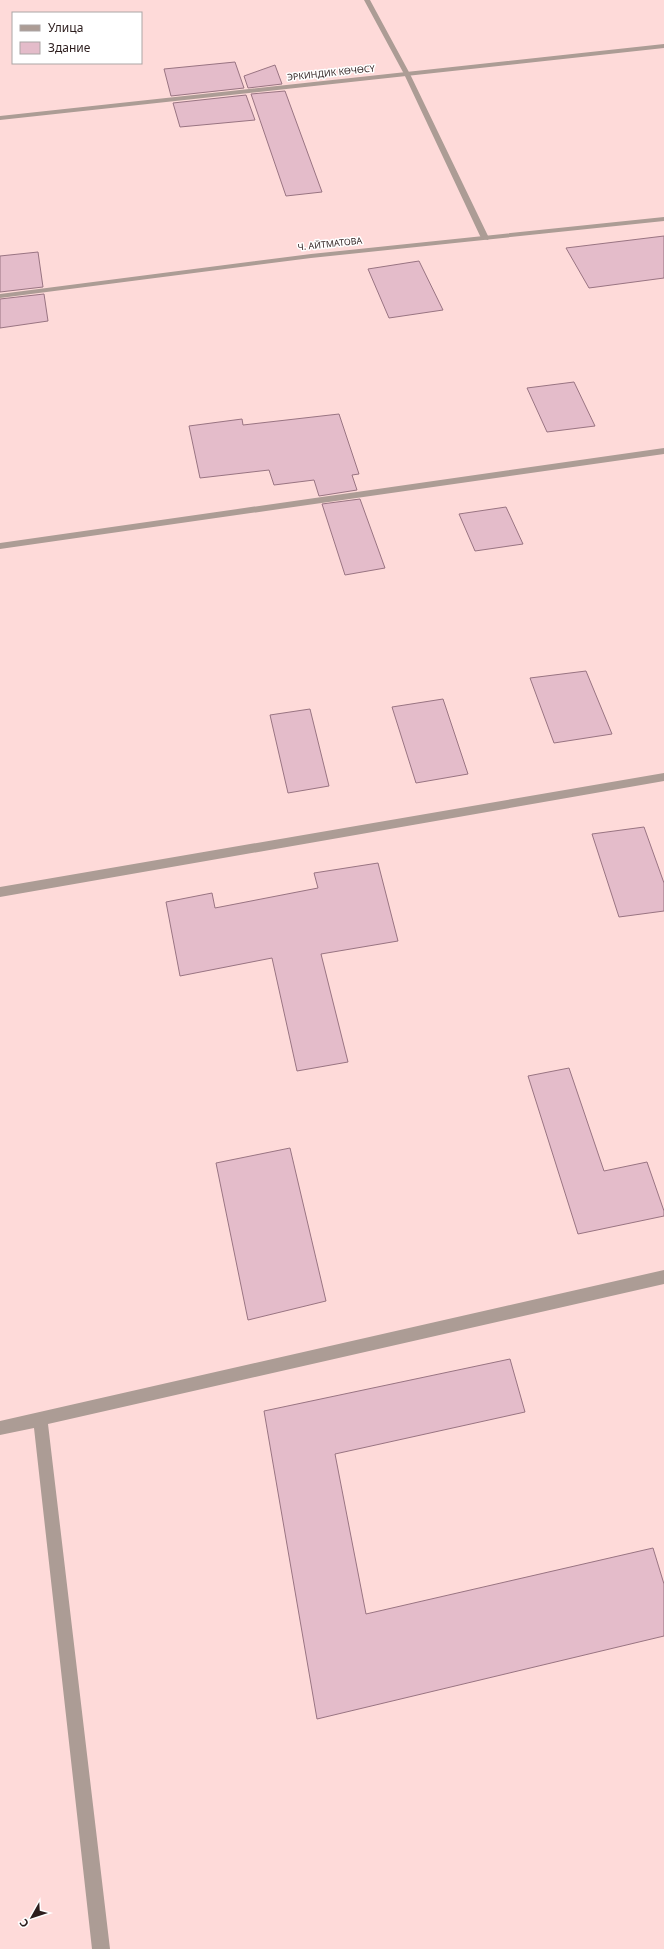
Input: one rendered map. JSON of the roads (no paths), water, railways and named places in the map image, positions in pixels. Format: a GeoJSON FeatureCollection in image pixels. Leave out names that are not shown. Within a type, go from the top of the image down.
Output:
{"type":"FeatureCollection","features":[{"type":"Feature","properties":{"kind":"street"},"geometry":{"type":"LineString","coordinates":[[367,0],[407,74],[485,238]]}},
{"type":"Feature","properties":{"kind":"street","name":"ЭРКИНДИК КӨЧӨСҮ"},"geometry":{"type":"LineString","coordinates":[[0,118],[664,46]]}},
{"type":"Feature","properties":{"kind":"street","name":"Ч. АЙТМАТОВА"},"geometry":{"type":"LineString","coordinates":[[0,296],[311,256],[664,219]]}},
{"type":"Feature","properties":{"kind":"street"},"geometry":{"type":"LineString","coordinates":[[0,546],[664,451]]}},
{"type":"Feature","properties":{"kind":"street"},"geometry":{"type":"LineString","coordinates":[[0,892],[664,777]]}},
{"type":"Feature","properties":{"kind":"street"},"geometry":{"type":"LineString","coordinates":[[0,1428],[664,1277]]}},
{"type":"Feature","properties":{"kind":"street"},"geometry":{"type":"LineString","coordinates":[[40,1419],[101,1949]]}}]}
